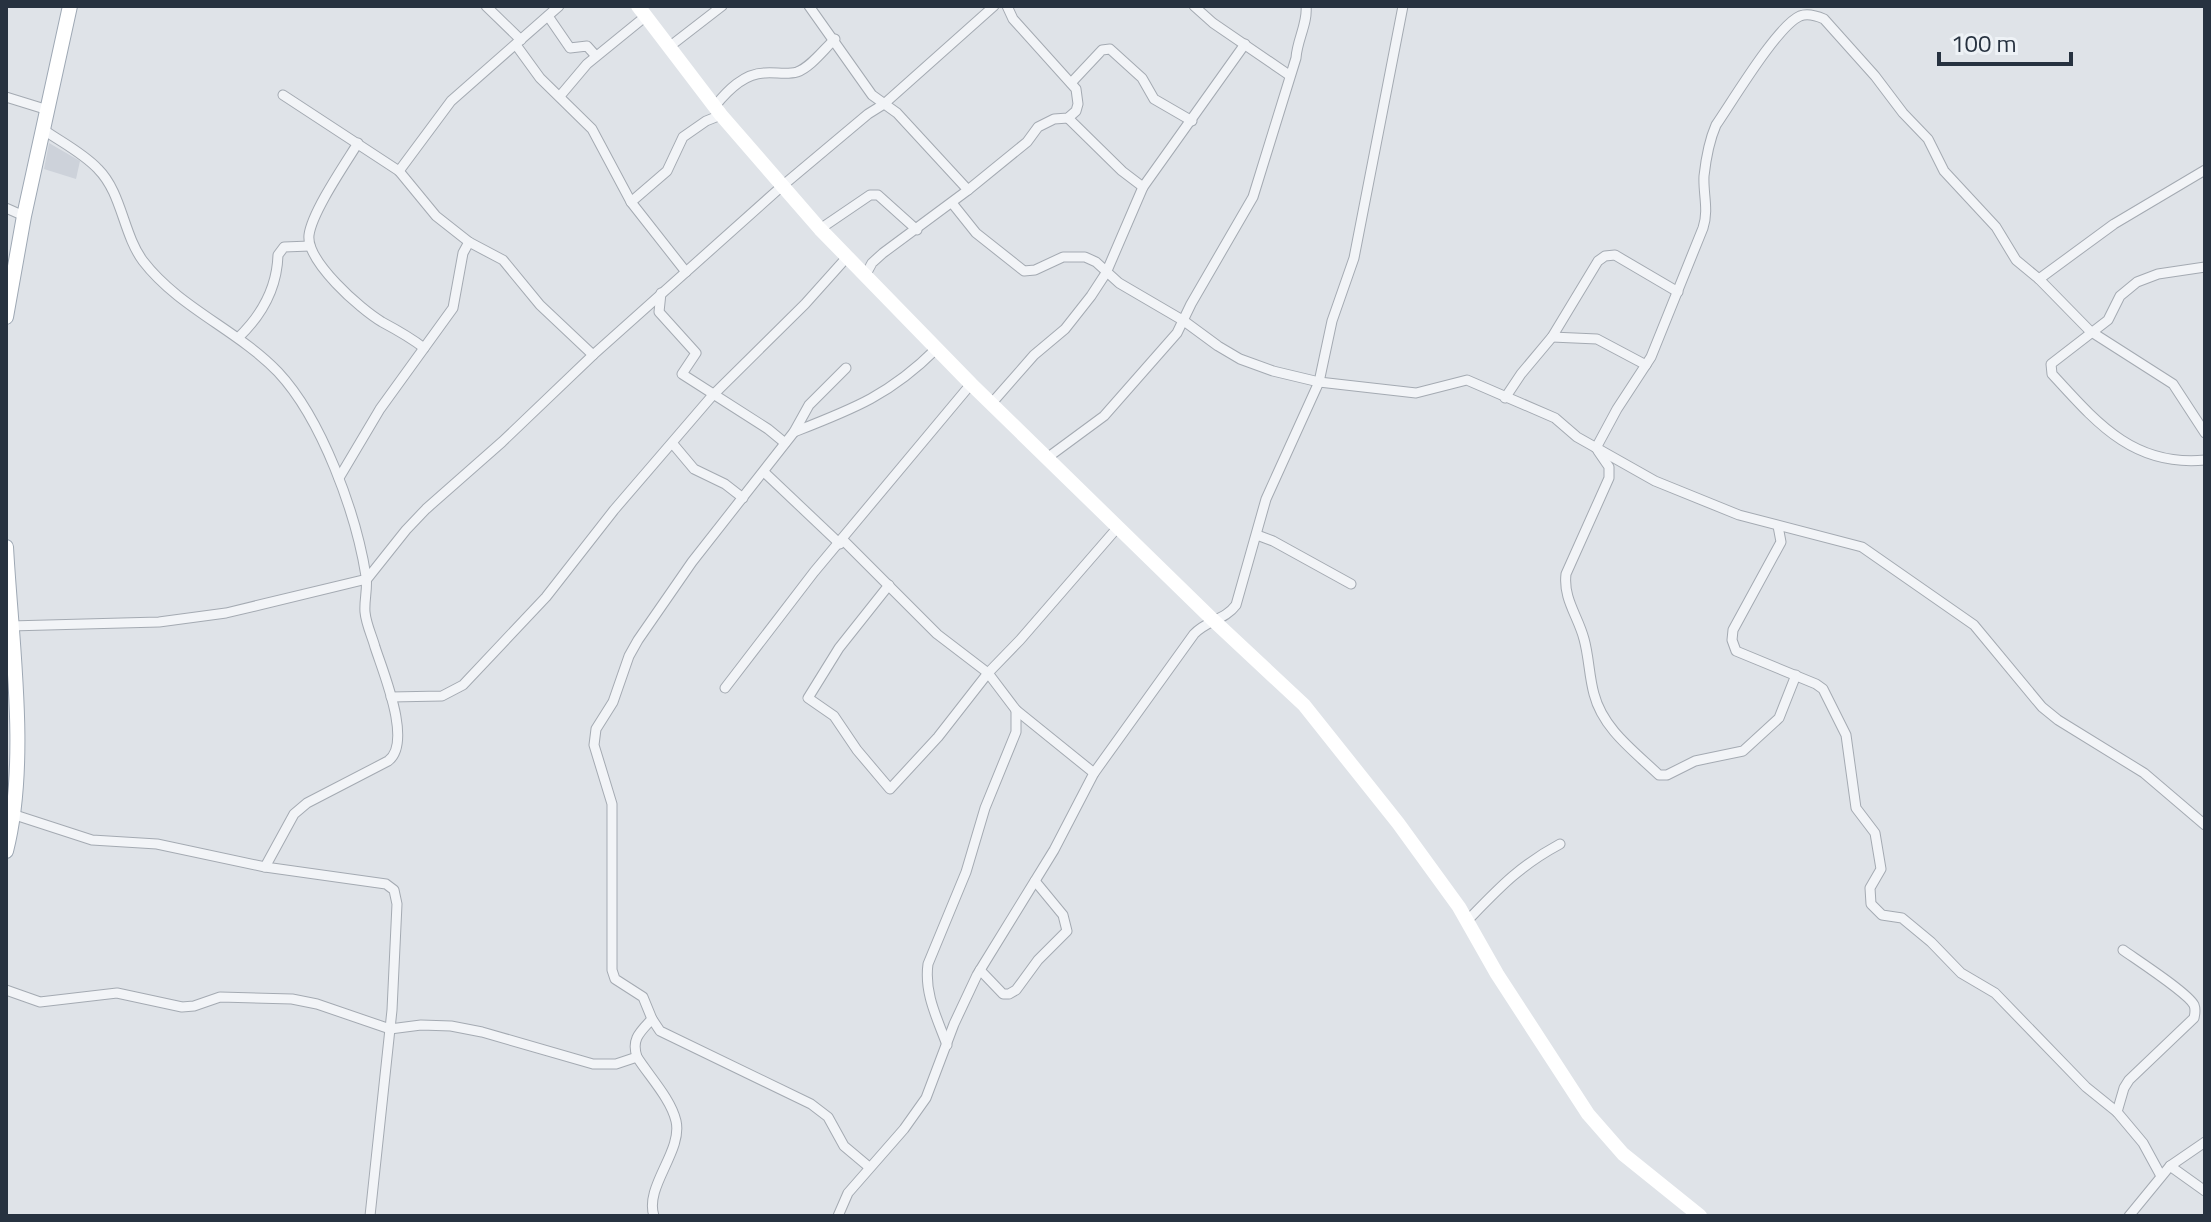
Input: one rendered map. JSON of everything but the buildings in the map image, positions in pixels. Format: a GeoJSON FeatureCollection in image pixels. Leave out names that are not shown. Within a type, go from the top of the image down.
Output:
{"type":"FeatureCollection","features":[{"type":"Feature","properties":{"kind":"street"},"geometry":{"type":"LineString","coordinates":[[6,317],[24,216],[70,6]]}},
{"type":"Feature","properties":{"kind":"street"},"geometry":{"type":"LineString","coordinates":[[486,6],[518,43],[540,78],[599,139],[631,202],[686,272]]}},
{"type":"Feature","properties":{"kind":"street"},"geometry":{"type":"LineString","coordinates":[[399,171],[451,101],[559,6]]}},
{"type":"Feature","properties":{"kind":"street"},"geometry":{"type":"LineString","coordinates":[[669,47],[722,6]]}},
{"type":"Feature","properties":{"kind":"street"},"geometry":{"type":"LineString","coordinates":[[809,6],[872,95],[897,113],[968,190]]}},
{"type":"Feature","properties":{"kind":"street"},"geometry":{"type":"LineString","coordinates":[[10,626],[159,622],[226,613],[367,579],[426,509],[593,355],[781,187],[884,104],[994,6]]}},
{"type":"Feature","properties":{"kind":"street"},"geometry":{"type":"LineString","coordinates":[[865,276],[872,263],[883,253],[968,190],[1027,142],[1038,127],[1054,119],[1068,118],[1076,111],[1076,89],[1013,19],[1007,6]]}},
{"type":"Feature","properties":{"kind":"street"},"geometry":{"type":"LineString","coordinates":[[1194,6],[1213,23],[1289,75]]}},
{"type":"Feature","properties":{"kind":"street"},"geometry":{"type":"LineString","coordinates":[[1047,458],[1115,406],[1184,321],[1253,197],[1307,16],[1306,6]]}},
{"type":"Feature","properties":{"kind":"street"},"geometry":{"type":"LineString","coordinates":[[838,1216],[848,1193],[917,1114],[980,970],[1062,835],[1094,773],[1194,634],[1213,620],[1229,615],[1236,605],[1273,481],[1319,382],[1332,321],[1357,245],[1403,6]]}},
{"type":"Feature","properties":{"kind":"street"},"geometry":{"type":"LineString","coordinates":[[560,96],[642,11],[718,111],[820,229],[991,404],[1318,720],[1398,823],[1467,921],[1504,985],[1588,1114],[1623,1154],[1700,1216]]}},
{"type":"Feature","properties":{"kind":"street"},"geometry":{"type":"LineString","coordinates":[[1596,448],[1662,334],[1707,215],[1704,178],[1716,125],[1780,33],[1800,16],[1813,15],[1824,19],[1928,139],[1944,171],[1996,227],[2016,260],[2090,331],[2173,384],[2205,433]]}},
{"type":"Feature","properties":{"kind":"street"},"geometry":{"type":"LineString","coordinates":[[548,16],[570,48],[587,46],[596,56]]}},
{"type":"Feature","properties":{"kind":"street"},"geometry":{"type":"LineString","coordinates":[[631,202],[667,171],[683,137],[718,111],[729,90],[761,72],[791,73],[803,69],[835,39]]}},
{"type":"Feature","properties":{"kind":"street"},"geometry":{"type":"LineString","coordinates":[[991,404],[1034,355],[1072,322],[1106,273],[1143,187],[1245,44]]}},
{"type":"Feature","properties":{"kind":"street"},"geometry":{"type":"LineString","coordinates":[[1071,83],[1102,50],[1110,49],[1142,78],[1154,99],[1192,121]]}},
{"type":"Feature","properties":{"kind":"street"},"geometry":{"type":"LineString","coordinates":[[283,95],[399,171],[436,216],[469,242],[503,260],[540,305],[593,355]]}},
{"type":"Feature","properties":{"kind":"street"},"geometry":{"type":"LineString","coordinates":[[6,97],[48,110]]}},
{"type":"Feature","properties":{"kind":"street"},"geometry":{"type":"LineString","coordinates":[[1068,118],[1122,171],[1143,187]]}},
{"type":"Feature","properties":{"kind":"street"},"geometry":{"type":"LineString","coordinates":[[44,130],[98,169],[108,184],[136,250],[159,277],[198,311],[260,355],[294,391],[339,478],[367,579],[365,614],[396,713],[397,749],[394,756],[307,803],[294,814],[265,867]]}},
{"type":"Feature","properties":{"kind":"street"},"geometry":{"type":"LineString","coordinates":[[358,143],[310,229],[310,246],[341,288],[374,316],[401,330],[424,348]]}},
{"type":"Feature","properties":{"kind":"street"},"geometry":{"type":"LineString","coordinates":[[2039,279],[2114,224],[2205,170]]}},
{"type":"Feature","properties":{"kind":"street"},"geometry":{"type":"LineString","coordinates":[[820,229],[870,195],[878,195],[917,230]]}},
{"type":"Feature","properties":{"kind":"street"},"geometry":{"type":"LineString","coordinates":[[952,203],[976,233],[1024,271],[1035,270],[1063,257],[1076,256],[1096,262],[1106,273],[1218,346],[1258,367],[1319,382],[1416,393],[1467,380],[1555,418],[1596,448],[1655,481],[1739,515],[1862,547],[1974,625],[2042,707],[2058,720],[2144,773],[2205,825]]}},
{"type":"Feature","properties":{"kind":"street"},"geometry":{"type":"LineString","coordinates":[[6,208],[24,216]]}},
{"type":"Feature","properties":{"kind":"street"},"geometry":{"type":"LineString","coordinates":[[339,478],[380,409],[453,308],[463,253],[469,242]]}},
{"type":"Feature","properties":{"kind":"street"},"geometry":{"type":"LineString","coordinates":[[238,338],[252,325],[268,297],[277,275],[278,255],[284,247],[310,246]]}},
{"type":"Feature","properties":{"kind":"street"},"geometry":{"type":"LineString","coordinates":[[1505,398],[1552,337],[1598,261],[1605,256],[1615,255],[1678,292]]}},
{"type":"Feature","properties":{"kind":"street"},"geometry":{"type":"LineString","coordinates":[[391,697],[442,696],[463,685],[546,597],[614,510],[712,396],[805,304],[848,256]]}},
{"type":"Feature","properties":{"kind":"street"},"geometry":{"type":"LineString","coordinates":[[2205,267],[2146,277],[2120,296],[2108,320],[2051,364],[2052,374],[2115,437],[2155,457],[2179,462],[2205,460]]}},
{"type":"Feature","properties":{"kind":"street"},"geometry":{"type":"LineString","coordinates":[[661,293],[659,312],[696,353],[682,374],[785,443]]}},
{"type":"Feature","properties":{"kind":"street"},"geometry":{"type":"LineString","coordinates":[[1552,337],[1597,339],[1646,365]]}},
{"type":"Feature","properties":{"kind":"street"},"geometry":{"type":"LineString","coordinates":[[794,432],[879,396],[916,369],[936,349]]}},
{"type":"Feature","properties":{"kind":"street"},"geometry":{"type":"LineString","coordinates":[[846,368],[809,405],[794,432],[692,562],[638,640],[613,702],[596,729],[594,738],[612,804],[612,970],[619,984],[643,997],[660,1031],[811,1104],[828,1117],[844,1146],[869,1167]]}},
{"type":"Feature","properties":{"kind":"street"},"geometry":{"type":"LineString","coordinates":[[725,688],[806,582],[971,384]]}},
{"type":"Feature","properties":{"kind":"street"},"geometry":{"type":"LineString","coordinates":[[721,386],[727,402]]}},
{"type":"Feature","properties":{"kind":"street"},"geometry":{"type":"LineString","coordinates":[[673,444],[694,469],[725,484],[743,498]]}},
{"type":"Feature","properties":{"kind":"street"},"geometry":{"type":"LineString","coordinates":[[1596,448],[1609,467],[1609,478],[1566,574],[1565,584],[1584,638],[1594,695],[1611,729],[1659,775],[1667,775],[1695,761],[1743,751],[1779,718],[1796,675]]}},
{"type":"Feature","properties":{"kind":"street"},"geometry":{"type":"LineString","coordinates":[[764,472],[889,585],[937,634],[988,673],[1016,710],[1094,773]]}},
{"type":"Feature","properties":{"kind":"street"},"geometry":{"type":"LineString","coordinates":[[1778,526],[1781,538],[1777,552],[1733,630],[1732,640],[1736,651],[1823,689],[1846,735],[1856,808],[1875,833],[1881,869],[1868,895],[1875,911],[1902,918],[1961,973],[1995,993],[2086,1087],[2117,1112],[2143,1143],[2161,1176]]}},
{"type":"Feature","properties":{"kind":"street"},"geometry":{"type":"LineString","coordinates":[[889,585],[839,648],[808,698],[834,716],[886,787],[894,787],[988,673],[1118,527]]}},
{"type":"Feature","properties":{"kind":"street"},"geometry":{"type":"LineString","coordinates":[[1257,535],[1351,584]]}},
{"type":"Feature","properties":{"kind":"street"},"geometry":{"type":"LineString","coordinates":[[6,547],[12,814],[6,851]]}},
{"type":"Feature","properties":{"kind":"street"},"geometry":{"type":"LineString","coordinates":[[947,1045],[928,988],[928,964],[966,872],[988,799],[1013,741],[1017,725],[1016,710]]}},
{"type":"Feature","properties":{"kind":"street"},"geometry":{"type":"LineString","coordinates":[[12,814],[92,840],[157,844],[265,867],[386,884],[394,890],[397,904],[390,1029],[370,1216]]}},
{"type":"Feature","properties":{"kind":"street"},"geometry":{"type":"LineString","coordinates":[[1467,921],[1516,871],[1560,844]]}},
{"type":"Feature","properties":{"kind":"street"},"geometry":{"type":"LineString","coordinates":[[980,970],[1003,994],[1009,994],[1016,990],[1038,960],[1067,931],[1063,915],[1035,881]]}},
{"type":"Feature","properties":{"kind":"street"},"geometry":{"type":"LineString","coordinates":[[2117,1112],[2129,1080],[2194,1018],[2195,1011],[2194,1004],[2183,994],[2123,950]]}},
{"type":"Feature","properties":{"kind":"street"},"geometry":{"type":"LineString","coordinates":[[6,990],[40,1002],[117,993],[182,1007],[220,997],[292,999],[317,1004],[390,1029],[421,1025],[451,1026],[593,1064],[616,1064],[637,1057]]}},
{"type":"Feature","properties":{"kind":"street"},"geometry":{"type":"LineString","coordinates":[[652,1019],[635,1039],[637,1057],[677,1123],[677,1134],[654,1197],[654,1216]]}},
{"type":"Feature","properties":{"kind":"street"},"geometry":{"type":"LineString","coordinates":[[940,1025],[954,1024]]}},
{"type":"Feature","properties":{"kind":"street"},"geometry":{"type":"LineString","coordinates":[[2129,1216],[2170,1166],[2205,1142]]}},
{"type":"Feature","properties":{"kind":"street"},"geometry":{"type":"LineString","coordinates":[[2170,1166],[2205,1191]]}},
{"type":"Feature","properties":{"kind":"shaded area"},"geometry":{"type":"Polygon","coordinates":[[[49,143],[80,161],[76,179],[44,169],[49,143]]]}}]}
